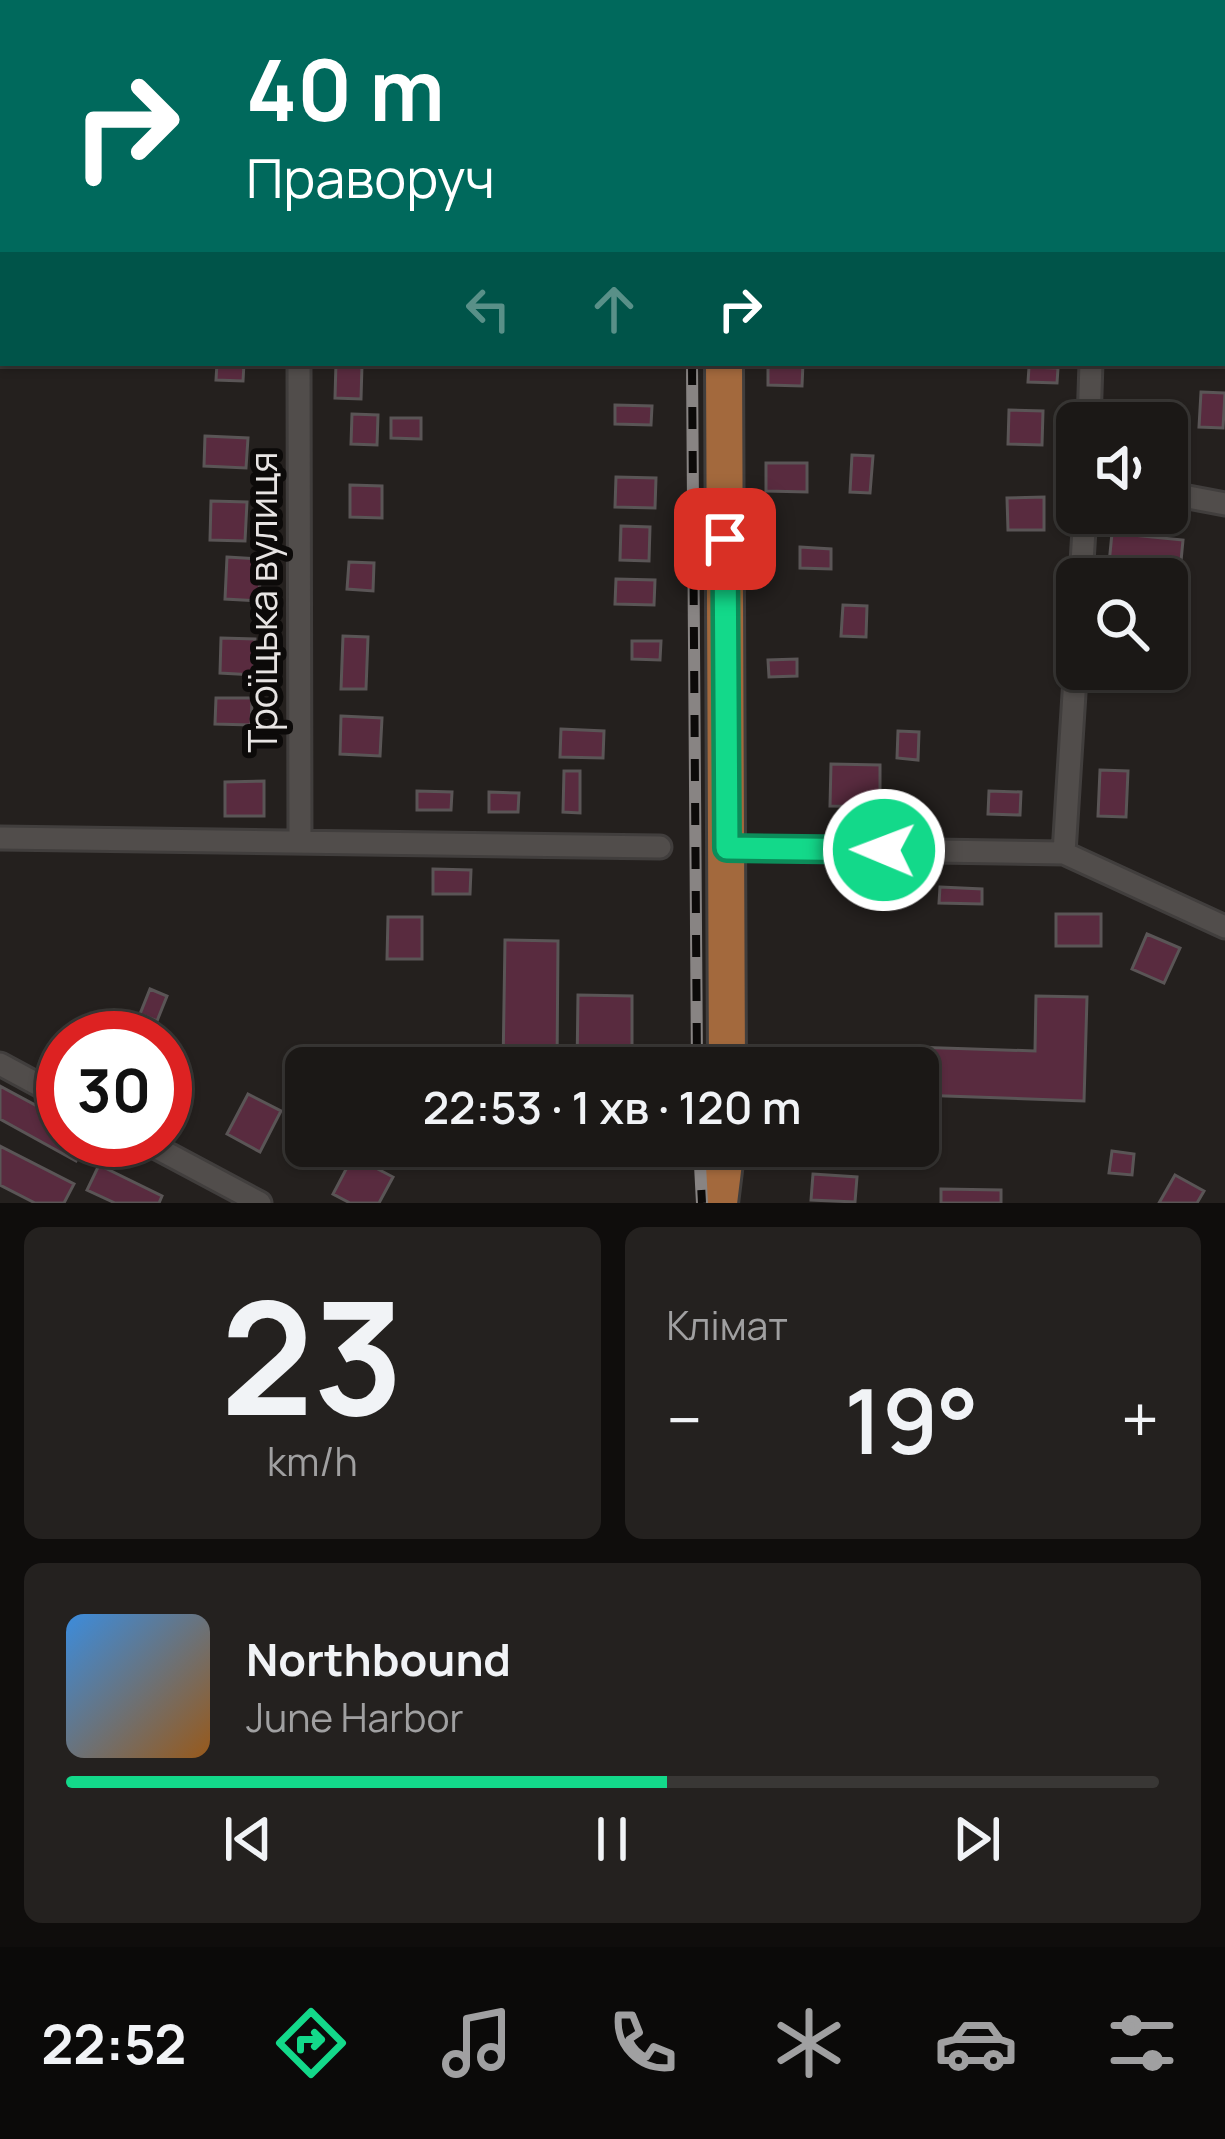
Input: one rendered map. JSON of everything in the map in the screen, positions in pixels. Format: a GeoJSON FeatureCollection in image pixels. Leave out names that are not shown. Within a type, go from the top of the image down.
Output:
{"type":"FeatureCollection","features":[{"type":"Feature","properties":{"kind":"main road"},"geometry":{"type":"LineString","coordinates":[[724,366],[728,1047]]}},
{"type":"Feature","properties":{"kind":"main road"},"geometry":{"type":"LineString","coordinates":[[718,1203],[723,1167]]}},
{"type":"Feature","properties":{"kind":"street","name":"Троїцька вулиця"},"geometry":{"type":"LineString","coordinates":[[299,366],[300,841]]}},
{"type":"Feature","properties":{"kind":"street"},"geometry":{"type":"LineString","coordinates":[[1090,402],[1091,366]]}},
{"type":"Feature","properties":{"kind":"street"},"geometry":{"type":"LineString","coordinates":[[1188,497],[1225,503]]}},
{"type":"Feature","properties":{"kind":"street"},"geometry":{"type":"LineString","coordinates":[[1064,853],[1074,690]]}},
{"type":"Feature","properties":{"kind":"street"},"geometry":{"type":"LineString","coordinates":[[0,838],[660,848]]}},
{"type":"Feature","properties":{"kind":"street"},"geometry":{"type":"LineString","coordinates":[[727,848],[1064,853],[1225,928]]}},
{"type":"Feature","properties":{"kind":"street"},"geometry":{"type":"LineString","coordinates":[[0,1064],[36,1083]]}},
{"type":"Feature","properties":{"kind":"street"},"geometry":{"type":"LineString","coordinates":[[192,1167],[260,1203]]}},
{"type":"Feature","properties":{"kind":"building"},"geometry":{"type":"Polygon","coordinates":[[[217,366],[244,366],[243,381],[216,380],[217,366]]]}},
{"type":"Feature","properties":{"kind":"building"},"geometry":{"type":"Polygon","coordinates":[[[336,366],[362,366],[361,399],[335,398],[336,366]]]}},
{"type":"Feature","properties":{"kind":"building"},"geometry":{"type":"Polygon","coordinates":[[[768,366],[803,366],[802,386],[768,385],[768,366]]]}},
{"type":"Feature","properties":{"kind":"building"},"geometry":{"type":"Polygon","coordinates":[[[1029,367],[1058,368],[1057,383],[1028,382],[1029,367]]]}},
{"type":"Feature","properties":{"kind":"building"},"geometry":{"type":"Polygon","coordinates":[[[1201,392],[1225,393],[1223,428],[1199,427],[1201,392]]]}},
{"type":"Feature","properties":{"kind":"building"},"geometry":{"type":"Polygon","coordinates":[[[615,405],[652,406],[651,425],[615,424],[615,405]]]}},
{"type":"Feature","properties":{"kind":"building"},"geometry":{"type":"Polygon","coordinates":[[[1009,410],[1043,411],[1042,445],[1008,444],[1009,410]]]}},
{"type":"Feature","properties":{"kind":"building"},"geometry":{"type":"Polygon","coordinates":[[[352,414],[378,415],[377,445],[351,444],[352,414]]]}},
{"type":"Feature","properties":{"kind":"building"},"geometry":{"type":"Polygon","coordinates":[[[391,418],[421,418],[421,439],[391,438],[391,418]]]}},
{"type":"Feature","properties":{"kind":"building"},"geometry":{"type":"Polygon","coordinates":[[[205,436],[248,438],[246,468],[204,466],[205,436]]]}},
{"type":"Feature","properties":{"kind":"building"},"geometry":{"type":"Polygon","coordinates":[[[852,455],[873,456],[870,493],[850,492],[852,455]]]}},
{"type":"Feature","properties":{"kind":"building"},"geometry":{"type":"Polygon","coordinates":[[[766,463],[807,463],[807,492],[766,491],[766,463]]]}},
{"type":"Feature","properties":{"kind":"building"},"geometry":{"type":"Polygon","coordinates":[[[616,477],[656,478],[655,508],[615,507],[616,477]]]}},
{"type":"Feature","properties":{"kind":"building"},"geometry":{"type":"Polygon","coordinates":[[[350,485],[382,486],[382,518],[350,517],[350,485]]]}},
{"type":"Feature","properties":{"kind":"building"},"geometry":{"type":"Polygon","coordinates":[[[1044,497],[1044,530],[1008,530],[1007,498],[1044,497]]]}},
{"type":"Feature","properties":{"kind":"building"},"geometry":{"type":"Polygon","coordinates":[[[211,501],[247,502],[245,541],[210,540],[211,501]]]}},
{"type":"Feature","properties":{"kind":"building"},"geometry":{"type":"Polygon","coordinates":[[[621,526],[650,527],[649,561],[620,560],[621,526]]]}},
{"type":"Feature","properties":{"kind":"building"},"geometry":{"type":"Polygon","coordinates":[[[1112,534],[1183,540],[1181,558],[1110,558],[1112,534]]]}},
{"type":"Feature","properties":{"kind":"building"},"geometry":{"type":"Polygon","coordinates":[[[800,547],[831,549],[831,569],[800,568],[800,547]]]}},
{"type":"Feature","properties":{"kind":"building"},"geometry":{"type":"Polygon","coordinates":[[[227,557],[261,559],[259,601],[225,599],[227,557]]]}},
{"type":"Feature","properties":{"kind":"building"},"geometry":{"type":"Polygon","coordinates":[[[349,562],[374,563],[373,591],[347,589],[349,562]]]}},
{"type":"Feature","properties":{"kind":"building"},"geometry":{"type":"Polygon","coordinates":[[[616,579],[655,580],[654,605],[615,604],[616,579]]]}},
{"type":"Feature","properties":{"kind":"building"},"geometry":{"type":"Polygon","coordinates":[[[843,605],[867,606],[866,637],[841,636],[843,605]]]}},
{"type":"Feature","properties":{"kind":"building"},"geometry":{"type":"Polygon","coordinates":[[[343,636],[368,637],[366,689],[341,689],[343,636]]]}},
{"type":"Feature","properties":{"kind":"building"},"geometry":{"type":"Polygon","coordinates":[[[221,638],[255,639],[254,675],[220,673],[221,638]]]}},
{"type":"Feature","properties":{"kind":"building"},"geometry":{"type":"Polygon","coordinates":[[[632,641],[661,641],[660,660],[632,659],[632,641]]]}},
{"type":"Feature","properties":{"kind":"building"},"geometry":{"type":"Polygon","coordinates":[[[797,659],[797,676],[769,677],[768,660],[797,659]]]}},
{"type":"Feature","properties":{"kind":"building"},"geometry":{"type":"Polygon","coordinates":[[[216,698],[252,698],[251,725],[215,724],[216,698]]]}},
{"type":"Feature","properties":{"kind":"building"},"geometry":{"type":"Polygon","coordinates":[[[341,716],[382,718],[380,756],[340,754],[341,716]]]}},
{"type":"Feature","properties":{"kind":"building"},"geometry":{"type":"Polygon","coordinates":[[[561,729],[604,731],[603,758],[560,757],[561,729]]]}},
{"type":"Feature","properties":{"kind":"building"},"geometry":{"type":"Polygon","coordinates":[[[898,731],[919,732],[918,760],[897,758],[898,731]]]}},
{"type":"Feature","properties":{"kind":"building"},"geometry":{"type":"Polygon","coordinates":[[[831,764],[880,765],[880,807],[830,806],[831,764]]]}},
{"type":"Feature","properties":{"kind":"building"},"geometry":{"type":"Polygon","coordinates":[[[1100,770],[1128,771],[1126,817],[1098,816],[1100,770]]]}},
{"type":"Feature","properties":{"kind":"building"},"geometry":{"type":"Polygon","coordinates":[[[564,771],[580,771],[580,813],[563,812],[564,771]]]}},
{"type":"Feature","properties":{"kind":"building"},"geometry":{"type":"Polygon","coordinates":[[[264,781],[264,816],[225,816],[225,782],[264,781]]]}},
{"type":"Feature","properties":{"kind":"building"},"geometry":{"type":"Polygon","coordinates":[[[417,791],[452,792],[451,810],[417,810],[417,791]]]}},
{"type":"Feature","properties":{"kind":"building"},"geometry":{"type":"Polygon","coordinates":[[[989,791],[1021,792],[1020,815],[988,814],[989,791]]]}},
{"type":"Feature","properties":{"kind":"building"},"geometry":{"type":"Polygon","coordinates":[[[489,792],[519,793],[518,812],[489,812],[489,792]]]}},
{"type":"Feature","properties":{"kind":"building"},"geometry":{"type":"Polygon","coordinates":[[[433,869],[471,870],[470,894],[433,894],[433,869]]]}},
{"type":"Feature","properties":{"kind":"building"},"geometry":{"type":"Polygon","coordinates":[[[940,887],[982,889],[982,904],[939,903],[940,887]]]}},
{"type":"Feature","properties":{"kind":"building"},"geometry":{"type":"Polygon","coordinates":[[[1056,914],[1101,914],[1101,946],[1056,946],[1056,914]]]}},
{"type":"Feature","properties":{"kind":"building"},"geometry":{"type":"Polygon","coordinates":[[[388,917],[422,917],[422,959],[387,959],[388,917]]]}},
{"type":"Feature","properties":{"kind":"building"},"geometry":{"type":"Polygon","coordinates":[[[1147,934],[1180,948],[1164,983],[1132,969],[1147,934]]]}},
{"type":"Feature","properties":{"kind":"building"},"geometry":{"type":"Polygon","coordinates":[[[505,940],[558,941],[557,1047],[503,1047],[505,940]]]}},
{"type":"Feature","properties":{"kind":"building"},"geometry":{"type":"Polygon","coordinates":[[[150,989],[167,996],[161,1011],[141,1011],[150,989]]]}},
{"type":"Feature","properties":{"kind":"building"},"geometry":{"type":"Polygon","coordinates":[[[578,995],[632,996],[632,1047],[577,1047],[578,995]]]}},
{"type":"Feature","properties":{"kind":"building"},"geometry":{"type":"Polygon","coordinates":[[[1036,996],[1087,997],[1084,1101],[939,1096],[939,1048],[1035,1051],[1036,996]]]}},
{"type":"Feature","properties":{"kind":"building"},"geometry":{"type":"Polygon","coordinates":[[[0,1086],[36,1105],[36,1139],[0,1119],[0,1086]]]}},
{"type":"Feature","properties":{"kind":"building"},"geometry":{"type":"Polygon","coordinates":[[[248,1094],[281,1111],[260,1152],[227,1134],[248,1094]]]}},
{"type":"Feature","properties":{"kind":"building"},"geometry":{"type":"Polygon","coordinates":[[[0,1146],[74,1184],[64,1203],[35,1203],[0,1185],[0,1146]]]}},
{"type":"Feature","properties":{"kind":"building"},"geometry":{"type":"Polygon","coordinates":[[[1112,1151],[1134,1154],[1132,1175],[1109,1173],[1112,1151]]]}},
{"type":"Feature","properties":{"kind":"building"},"geometry":{"type":"Polygon","coordinates":[[[98,1167],[103,1167],[162,1196],[159,1203],[115,1203],[87,1190],[98,1167]]]}},
{"type":"Feature","properties":{"kind":"building"},"geometry":{"type":"Polygon","coordinates":[[[347,1167],[374,1167],[393,1177],[379,1203],[350,1203],[333,1194],[347,1167]]]}},
{"type":"Feature","properties":{"kind":"building"},"geometry":{"type":"Polygon","coordinates":[[[813,1174],[857,1177],[855,1202],[811,1200],[813,1174]]]}},
{"type":"Feature","properties":{"kind":"building"},"geometry":{"type":"Polygon","coordinates":[[[1175,1175],[1204,1191],[1197,1203],[1159,1203],[1175,1175]]]}},
{"type":"Feature","properties":{"kind":"building"},"geometry":{"type":"Polygon","coordinates":[[[941,1189],[1001,1190],[1001,1203],[941,1203],[941,1189]]]}},
{"type":"Feature","properties":{"kind":"railway"},"geometry":{"type":"LineString","coordinates":[[692,366],[697,1047]]}},
{"type":"Feature","properties":{"kind":"railway"},"geometry":{"type":"LineString","coordinates":[[700,1167],[702,1203]]}},
{"type":"Feature","properties":{"kind":"route"},"geometry":{"type":"LineString","coordinates":[[725,539],[727,848],[884,850]]}}]}
